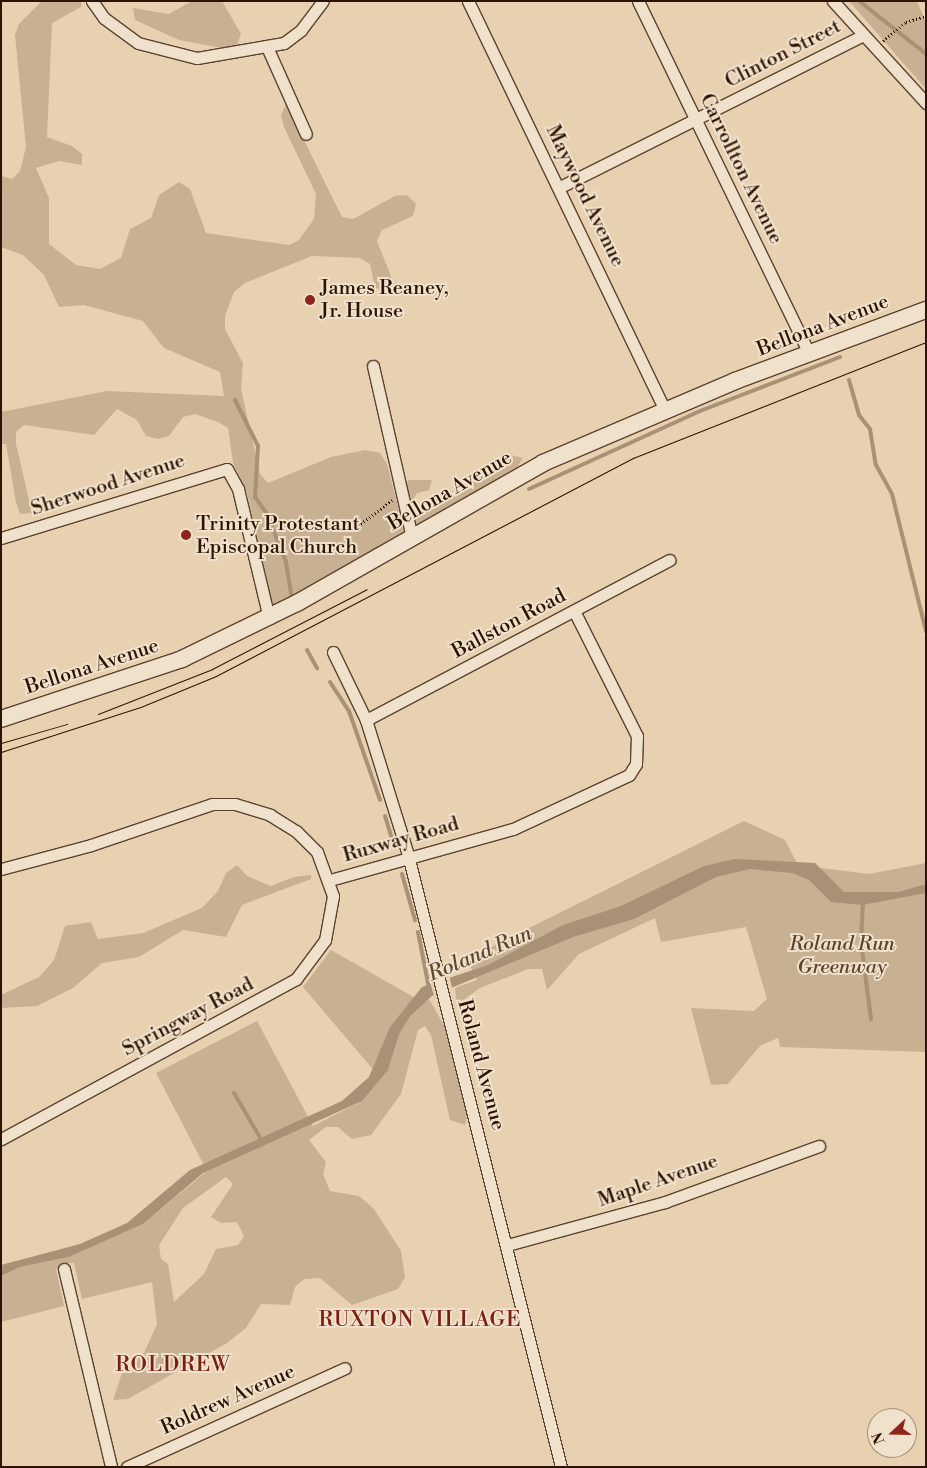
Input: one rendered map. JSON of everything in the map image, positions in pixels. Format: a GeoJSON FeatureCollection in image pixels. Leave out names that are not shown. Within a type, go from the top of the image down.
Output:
{"type":"FeatureCollection","features":[{"type":"Feature","properties":{"kind":"street"},"geometry":{"type":"LineString","coordinates":[[92,1],[121,32],[167,54],[217,57],[267,48],[294,37],[323,1]]}},
{"type":"Feature","properties":{"kind":"street","name":"Maywood Avenue"},"geometry":{"type":"LineString","coordinates":[[468,1],[560,187],[665,410]]}},
{"type":"Feature","properties":{"kind":"street","name":"Carrollton Avenue"},"geometry":{"type":"LineString","coordinates":[[638,1],[809,353]]}},
{"type":"Feature","properties":{"kind":"street"},"geometry":{"type":"LineString","coordinates":[[833,1],[861,36],[926,103]]}},
{"type":"Feature","properties":{"kind":"street","name":"Clinton Street"},"geometry":{"type":"LineString","coordinates":[[560,187],[861,36]]}},
{"type":"Feature","properties":{"kind":"street"},"geometry":{"type":"LineString","coordinates":[[267,48],[306,134]]}},
{"type":"Feature","properties":{"kind":"street","name":"Bellona Avenue"},"geometry":{"type":"LineString","coordinates":[[1,719],[148,672],[269,618],[543,463],[665,410],[809,353],[926,310]]}},
{"type":"Feature","properties":{"kind":"street"},"geometry":{"type":"LineString","coordinates":[[373,366],[412,538]]}},
{"type":"Feature","properties":{"kind":"street","name":"Sherwood Avenue"},"geometry":{"type":"LineString","coordinates":[[1,538],[227,470],[238,489],[269,618]]}},
{"type":"Feature","properties":{"kind":"street","name":"Ballston Road"},"geometry":{"type":"LineString","coordinates":[[366,720],[669,560]]}},
{"type":"Feature","properties":{"kind":"street","name":"Ruxway Road"},"geometry":{"type":"LineString","coordinates":[[1,869],[91,845],[212,804],[234,804],[270,815],[296,831],[317,852],[330,880],[408,855],[513,828],[629,775],[636,764],[637,736],[574,611]]}},
{"type":"Feature","properties":{"kind":"street","name":"Roland Avenue"},"geometry":{"type":"LineString","coordinates":[[333,652],[366,720],[408,855],[561,1467]]}},
{"type":"Feature","properties":{"kind":"street","name":"Springway Road"},"geometry":{"type":"LineString","coordinates":[[1,1139],[296,979],[325,940],[332,896],[330,880]]}},
{"type":"Feature","properties":{"kind":"street","name":"Maple Avenue"},"geometry":{"type":"LineString","coordinates":[[507,1245],[665,1202],[819,1146]]}},
{"type":"Feature","properties":{"kind":"street"},"geometry":{"type":"LineString","coordinates":[[64,1269],[111,1467]]}},
{"type":"Feature","properties":{"kind":"street","name":"Roldrew Avenue"},"geometry":{"type":"LineString","coordinates":[[127,1467],[345,1368]]}},
{"type":"Feature","properties":{"kind":"path"},"geometry":{"type":"LineString","coordinates":[[885,40],[900,26],[926,16]]}},
{"type":"Feature","properties":{"kind":"path"},"geometry":{"type":"LineString","coordinates":[[358,526],[374,517],[384,503],[403,496]]}},
{"type":"Feature","properties":{"kind":"green space"},"geometry":{"type":"Polygon","coordinates":[[[42,1],[81,1],[81,7],[52,23],[47,137],[72,146],[82,154],[82,165],[59,161],[36,168],[49,198],[49,244],[76,265],[100,269],[121,258],[130,229],[151,218],[159,195],[179,182],[190,189],[206,233],[289,245],[299,240],[314,219],[316,194],[284,127],[281,115],[286,104],[342,217],[353,219],[395,196],[407,195],[416,204],[413,216],[382,230],[377,241],[394,284],[386,293],[375,287],[370,264],[360,258],[312,256],[245,283],[234,292],[225,316],[225,329],[243,363],[241,389],[260,474],[268,483],[331,457],[365,450],[380,453],[387,464],[405,534],[273,610],[247,493],[233,463],[228,428],[218,422],[195,414],[183,417],[169,436],[158,439],[146,436],[137,420],[117,409],[94,435],[24,425],[16,432],[16,444],[32,513],[20,514],[16,503],[6,444],[1,444],[1,412],[107,391],[224,396],[220,372],[164,348],[143,321],[84,305],[59,307],[44,275],[23,255],[1,247],[1,176],[12,179],[20,171],[26,147],[15,35],[19,24],[42,1]]]}},
{"type":"Feature","properties":{"kind":"green space"},"geometry":{"type":"Polygon","coordinates":[[[192,1],[222,1],[241,34],[237,45],[227,49],[179,40],[135,20],[133,8],[169,14],[192,1]]]}},
{"type":"Feature","properties":{"kind":"green space"},"geometry":{"type":"Polygon","coordinates":[[[849,1],[917,1],[926,23],[926,89],[849,1]]]}},
{"type":"Feature","properties":{"kind":"green space"},"geometry":{"type":"Polygon","coordinates":[[[511,455],[523,458],[513,474],[418,532],[402,490],[409,480],[432,480],[429,490],[417,493],[412,503],[421,509],[465,488],[490,461],[511,455]]]}},
{"type":"Feature","properties":{"kind":"green space","name":"Roland Run Greenway"},"geometry":{"type":"Polygon","coordinates":[[[744,821],[785,840],[798,865],[869,874],[926,863],[926,1052],[780,1047],[778,1038],[760,1046],[728,1084],[711,1085],[691,1008],[754,1011],[767,999],[746,927],[661,942],[655,918],[579,954],[547,990],[542,969],[528,969],[480,988],[459,1003],[456,999],[455,988],[477,980],[467,959],[744,821]]]}},
{"type":"Feature","properties":{"kind":"green space"},"geometry":{"type":"Polygon","coordinates":[[[237,865],[247,876],[271,886],[294,877],[311,875],[311,879],[242,905],[226,937],[183,930],[139,957],[102,963],[73,988],[37,1006],[1,1008],[1,995],[39,977],[54,960],[65,926],[91,922],[98,939],[143,933],[202,908],[218,891],[226,873],[237,865]]]}},
{"type":"Feature","properties":{"kind":"green space"},"geometry":{"type":"Polygon","coordinates":[[[331,950],[424,1003],[429,999],[445,1027],[467,1116],[465,1125],[450,1120],[431,1035],[425,1026],[418,1030],[401,1094],[371,1135],[352,1139],[338,1127],[326,1127],[309,1140],[326,1162],[323,1174],[330,1191],[359,1196],[374,1209],[401,1251],[405,1277],[398,1289],[352,1305],[320,1278],[304,1279],[295,1287],[290,1305],[261,1304],[246,1328],[227,1343],[128,1399],[113,1400],[122,1373],[144,1353],[157,1324],[152,1282],[82,1299],[74,1263],[61,1263],[56,1269],[64,1306],[1,1322],[1,1276],[20,1267],[69,1257],[143,1224],[207,1171],[156,1073],[257,1021],[313,1126],[362,1101],[376,1073],[303,987],[331,950]],[[226,1177],[183,1208],[159,1245],[161,1259],[168,1264],[174,1302],[204,1274],[216,1249],[238,1245],[244,1236],[237,1222],[221,1223],[211,1217],[233,1184],[226,1177]]]}},
{"type":"Feature","properties":{"kind":"shaded area","name":"Roland Run"},"geometry":{"type":"Polygon","coordinates":[[[735,859],[815,863],[844,892],[899,892],[926,884],[926,893],[862,905],[831,902],[809,880],[792,873],[750,869],[716,877],[634,919],[573,937],[432,996],[410,1016],[399,1034],[388,1070],[362,1101],[203,1173],[143,1224],[69,1257],[20,1267],[1,1276],[1,1265],[80,1244],[127,1223],[190,1170],[342,1101],[369,1077],[390,1027],[422,987],[488,965],[563,925],[621,906],[704,866],[735,859]]]}},
{"type":"Feature","properties":{"kind":"pier"},"geometry":{"type":"Polygon","coordinates":[[[449,975],[453,991],[434,996],[430,982],[449,975]]]}},
{"type":"Feature","properties":{"kind":"waterway"},"geometry":{"type":"LineString","coordinates":[[859,1],[926,54]]}},
{"type":"Feature","properties":{"kind":"waterway"},"geometry":{"type":"LineString","coordinates":[[529,489],[700,411],[840,357]]}},
{"type":"Feature","properties":{"kind":"waterway"},"geometry":{"type":"LineString","coordinates":[[849,380],[859,415],[870,429],[876,465],[892,494],[926,631]]}},
{"type":"Feature","properties":{"kind":"waterway"},"geometry":{"type":"LineString","coordinates":[[235,400],[258,446],[255,497],[267,514],[286,562],[292,600]]}},
{"type":"Feature","properties":{"kind":"waterway"},"geometry":{"type":"LineString","coordinates":[[307,650],[317,668]]}},
{"type":"Feature","properties":{"kind":"waterway"},"geometry":{"type":"LineString","coordinates":[[330,682],[349,711],[380,800]]}},
{"type":"Feature","properties":{"kind":"waterway"},"geometry":{"type":"LineString","coordinates":[[385,816],[394,846]]}},
{"type":"Feature","properties":{"kind":"waterway"},"geometry":{"type":"LineString","coordinates":[[402,874],[415,920]]}},
{"type":"Feature","properties":{"kind":"waterway"},"geometry":{"type":"LineString","coordinates":[[863,900],[861,942],[871,1019]]}},
{"type":"Feature","properties":{"kind":"waterway"},"geometry":{"type":"LineString","coordinates":[[418,932],[429,988]]}},
{"type":"Feature","properties":{"kind":"waterway"},"geometry":{"type":"LineString","coordinates":[[234,1093],[262,1141]]}},
{"type":"Feature","properties":{"kind":"tram line"},"geometry":{"type":"LineString","coordinates":[[1,752],[143,706],[216,676],[633,458],[926,342]]}},
{"type":"Feature","properties":{"kind":"tram line"},"geometry":{"type":"LineString","coordinates":[[98,714],[212,669],[367,589]]}},
{"type":"Feature","properties":{"kind":"tram line"},"geometry":{"type":"LineString","coordinates":[[1,743],[67,724]]}},
{"type":"Feature","properties":{"kind":"place","name":"James Reaney, Jr. House"},"geometry":{"type":"Point","coordinates":[310,300]}},
{"type":"Feature","properties":{"kind":"place","name":"Trinity Protestant Episcopal Church"},"geometry":{"type":"Point","coordinates":[186,535]}},
{"type":"Feature","properties":{"kind":"district","name":"RUXTON VILLAGE"},"geometry":{"type":"Point","coordinates":[420,1320]}},
{"type":"Feature","properties":{"kind":"district","name":"ROLDREW"},"geometry":{"type":"Point","coordinates":[173,1365]}}]}
